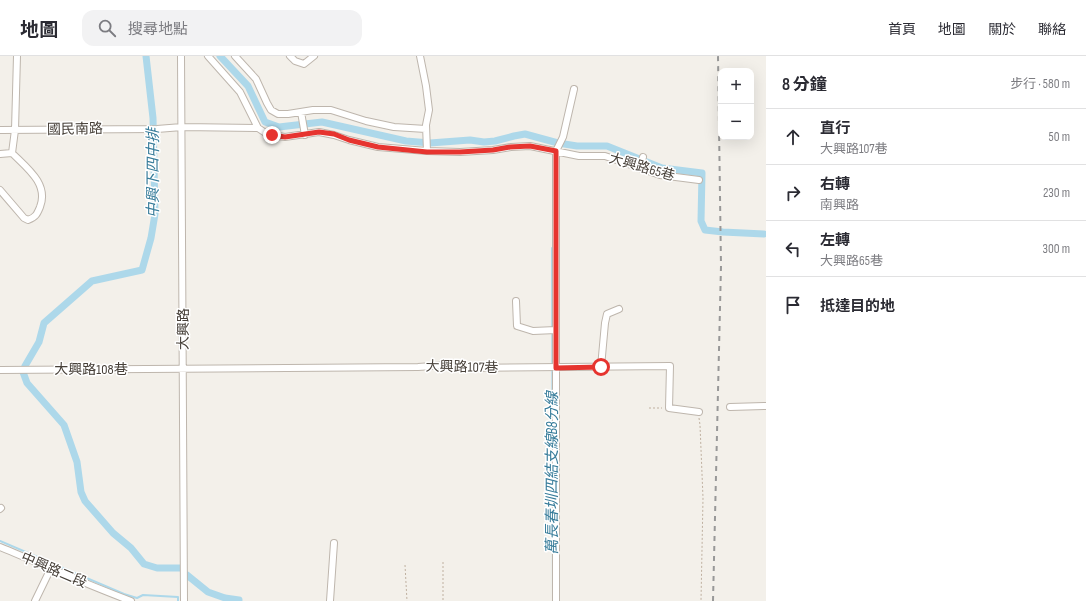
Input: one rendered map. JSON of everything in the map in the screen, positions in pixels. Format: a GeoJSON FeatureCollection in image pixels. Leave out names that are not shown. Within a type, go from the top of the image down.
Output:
{"type":"FeatureCollection","features":[{"type":"Feature","properties":{"kind":"street"},"geometry":{"type":"LineString","coordinates":[[12,153],[15,130],[17,56]]}},
{"type":"Feature","properties":{"kind":"street","name":"大興路"},"geometry":{"type":"LineString","coordinates":[[181,56],[184,601]]}},
{"type":"Feature","properties":{"kind":"street"},"geometry":{"type":"LineString","coordinates":[[208,56],[240,92],[258,128]]}},
{"type":"Feature","properties":{"kind":"street"},"geometry":{"type":"LineString","coordinates":[[235,56],[256,79],[271,110],[278,114],[332,110],[373,123],[426,131]]}},
{"type":"Feature","properties":{"kind":"street"},"geometry":{"type":"LineString","coordinates":[[290,56],[295,61],[304,64],[314,56]]}},
{"type":"Feature","properties":{"kind":"street"},"geometry":{"type":"LineString","coordinates":[[420,56],[429,110],[426,131],[427,150]]}},
{"type":"Feature","properties":{"kind":"street"},"geometry":{"type":"LineString","coordinates":[[556,601],[556,151],[563,137],[574,89]]}},
{"type":"Feature","properties":{"kind":"street"},"geometry":{"type":"LineString","coordinates":[[301,112],[305,135]]}},
{"type":"Feature","properties":{"kind":"street","name":"國民南路"},"geometry":{"type":"LineString","coordinates":[[0,130],[182,128]]}},
{"type":"Feature","properties":{"kind":"street","name":"大興路65巷"},"geometry":{"type":"LineString","coordinates":[[182,128],[258,128],[272,135],[285,137],[319,132],[334,134],[349,140],[378,147],[427,150],[473,151],[530,146],[579,156],[605,156],[660,175],[699,180]]}},
{"type":"Feature","properties":{"kind":"street"},"geometry":{"type":"LineString","coordinates":[[0,154],[12,153]]}},
{"type":"Feature","properties":{"kind":"street"},"geometry":{"type":"LineString","coordinates":[[0,190],[24,218],[28,220],[34,218],[42,201],[42,192],[38,181],[12,153]]}},
{"type":"Feature","properties":{"kind":"street"},"geometry":{"type":"LineString","coordinates":[[640,168],[643,157]]}},
{"type":"Feature","properties":{"kind":"street"},"geometry":{"type":"LineString","coordinates":[[516,301],[517,326],[533,330],[556,330]]}},
{"type":"Feature","properties":{"kind":"street"},"geometry":{"type":"LineString","coordinates":[[601,367],[607,314],[619,309]]}},
{"type":"Feature","properties":{"kind":"street","name":"大興路107巷"},"geometry":{"type":"LineString","coordinates":[[183,369],[418,367],[447,365],[463,368],[670,366],[669,408]]}},
{"type":"Feature","properties":{"kind":"street","name":"大興路108巷"},"geometry":{"type":"LineString","coordinates":[[0,370],[183,369]]}},
{"type":"Feature","properties":{"kind":"street"},"geometry":{"type":"LineString","coordinates":[[730,407],[766,406]]}},
{"type":"Feature","properties":{"kind":"street"},"geometry":{"type":"LineString","coordinates":[[669,408],[698,412]]}},
{"type":"Feature","properties":{"kind":"street"},"geometry":{"type":"LineString","coordinates":[[330,601],[334,543]]}},
{"type":"Feature","properties":{"kind":"street","name":"中興路二段"},"geometry":{"type":"LineString","coordinates":[[0,547],[131,601]]}},
{"type":"Feature","properties":{"kind":"street"},"geometry":{"type":"LineString","coordinates":[[36,601],[51,568]]}},
{"type":"Feature","properties":{"kind":"path"},"geometry":{"type":"LineString","coordinates":[[649,408],[669,408]]}},
{"type":"Feature","properties":{"kind":"path"},"geometry":{"type":"LineString","coordinates":[[698,412],[700,425],[703,498],[701,601]]}},
{"type":"Feature","properties":{"kind":"path"},"geometry":{"type":"LineString","coordinates":[[443,562],[443,601]]}},
{"type":"Feature","properties":{"kind":"path"},"geometry":{"type":"LineString","coordinates":[[405,565],[407,601]]}},
{"type":"Feature","properties":{"kind":"waterway","name":"中興下四中排"},"geometry":{"type":"LineString","coordinates":[[25,366],[39,342],[44,323],[92,281],[142,270],[151,238],[155,214],[153,118],[146,56]]}},
{"type":"Feature","properties":{"kind":"waterway"},"geometry":{"type":"LineString","coordinates":[[220,56],[248,86],[265,122],[279,127],[322,122],[406,141],[430,143],[470,140],[484,142],[525,134],[558,143],[577,146],[607,146],[662,168],[702,173],[701,221],[705,230],[764,234]]}},
{"type":"Feature","properties":{"kind":"waterway","name":"萬長春圳四結支線B8分線"},"geometry":{"type":"LineString","coordinates":[[552,248],[553,601]]}},
{"type":"Feature","properties":{"kind":"waterway","name":"中興下四中排"},"geometry":{"type":"LineString","coordinates":[[23,372],[27,383],[64,425],[77,462],[81,492],[85,501],[113,533],[131,548],[144,564],[157,568],[180,568]]}},
{"type":"Feature","properties":{"kind":"waterway"},"geometry":{"type":"LineString","coordinates":[[0,541],[124,594],[137,598],[143,595],[178,597],[178,601]]}},
{"type":"Feature","properties":{"kind":"waterway","name":"中興下四中排"},"geometry":{"type":"LineString","coordinates":[[187,575],[208,592],[225,598],[239,600]]}},
{"type":"Feature","properties":{"kind":"railway"},"geometry":{"type":"LineString","coordinates":[[713,601],[721,266],[718,56]]}},
{"type":"Feature","properties":{"kind":"route"},"geometry":{"type":"LineString","coordinates":[[272,135],[285,137],[319,132],[334,134],[349,140],[378,147],[427,152],[460,152],[530,146],[556,151],[556,368],[601,367]]}}]}
